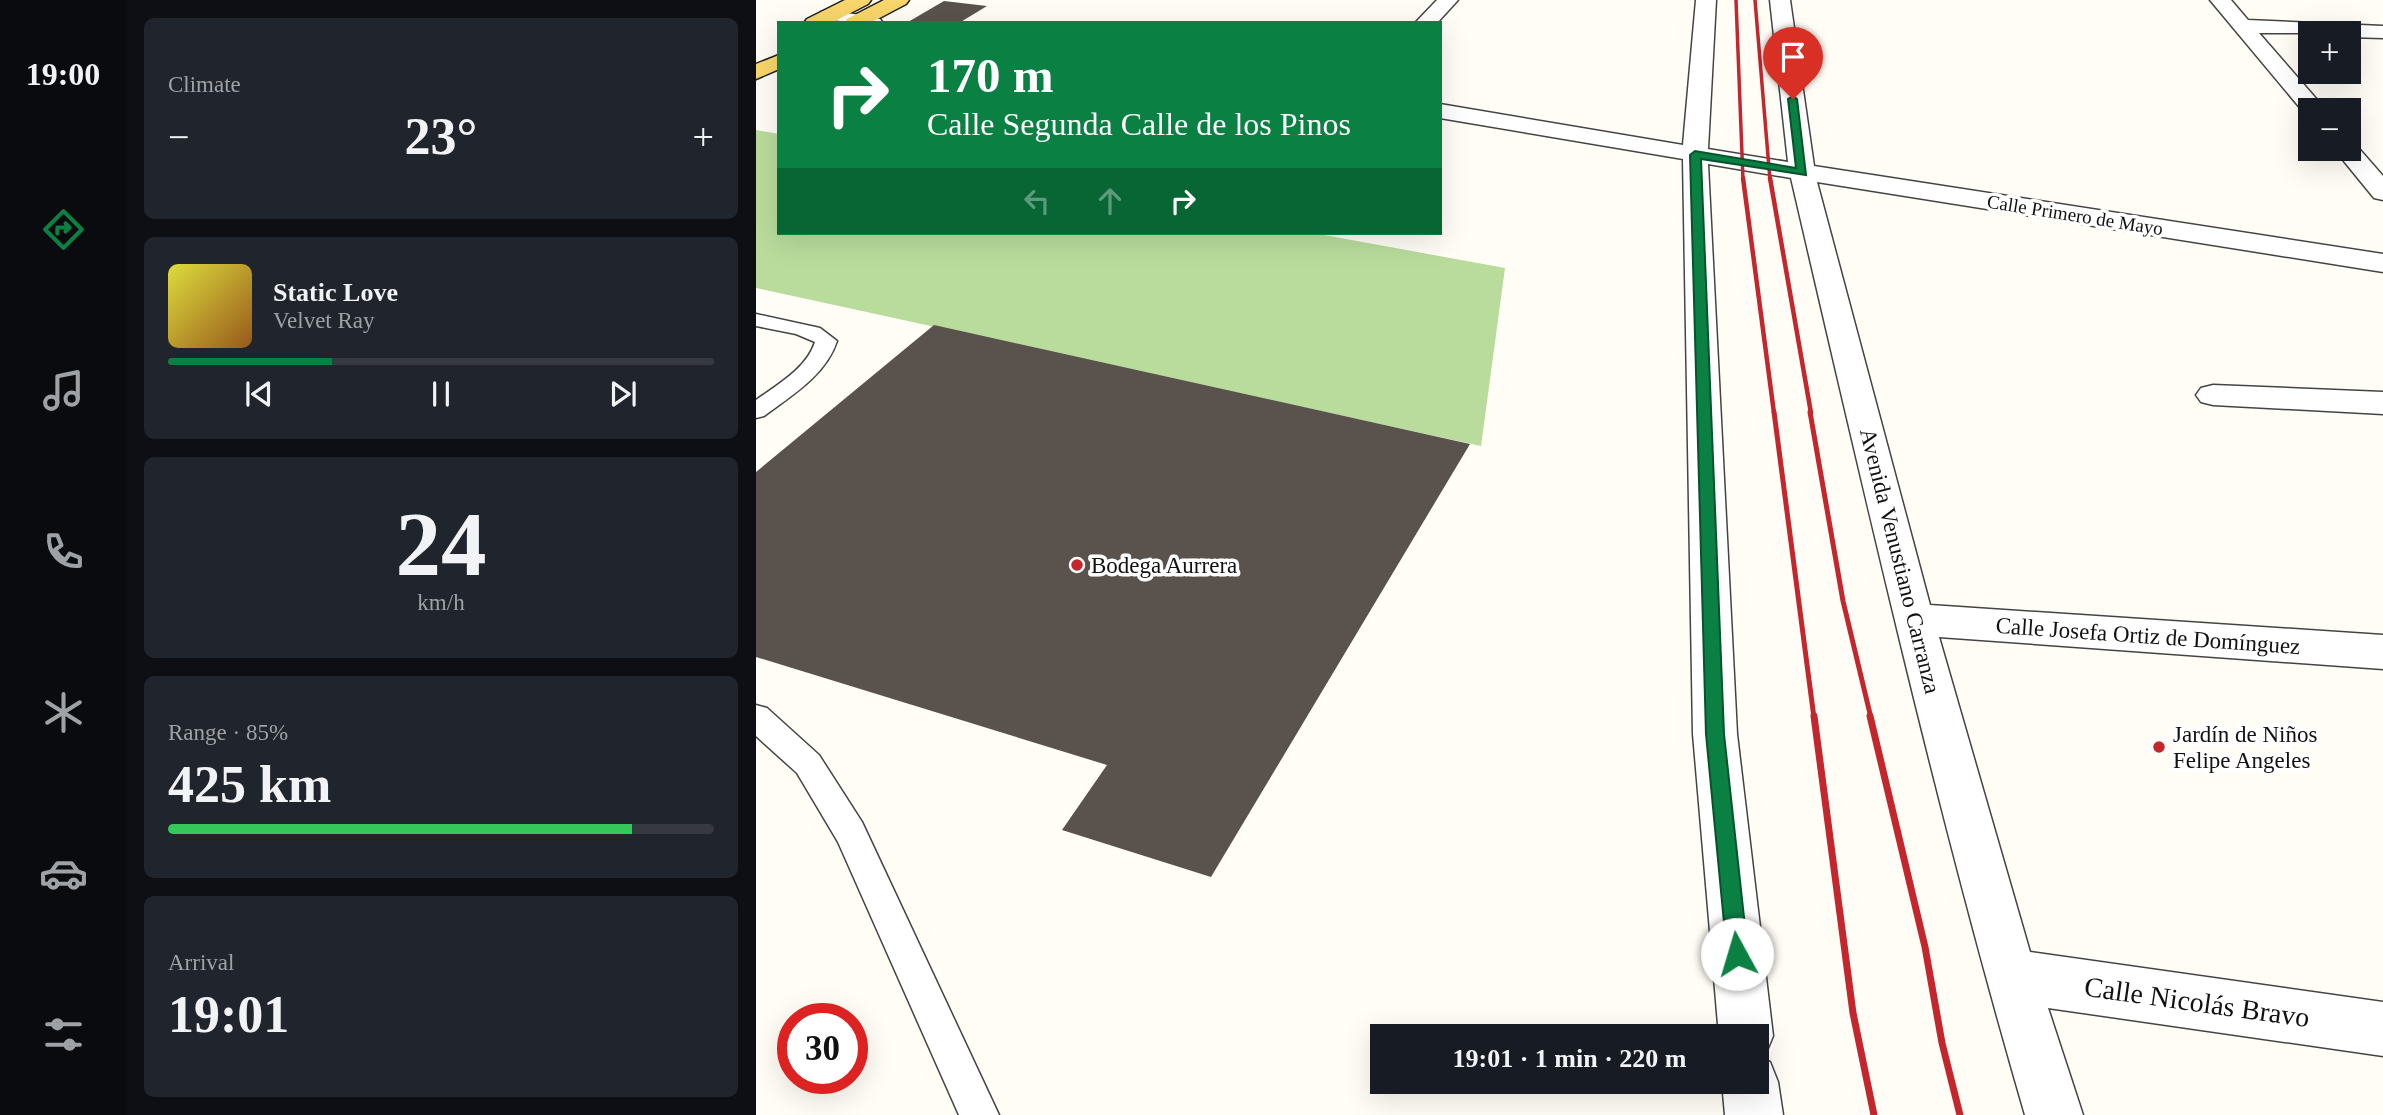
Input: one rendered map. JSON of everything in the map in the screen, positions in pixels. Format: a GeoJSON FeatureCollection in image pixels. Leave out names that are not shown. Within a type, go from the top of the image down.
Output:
{"type":"FeatureCollection","features":[{"type":"Feature","properties":{"kind":"main road"},"geometry":{"type":"LineString","coordinates":[[862,16],[899,0]]}},
{"type":"Feature","properties":{"kind":"main road"},"geometry":{"type":"LineString","coordinates":[[756,51],[777,41]]}},
{"type":"Feature","properties":{"kind":"main road"},"geometry":{"type":"LineString","coordinates":[[756,72],[777,62]]}},
{"type":"Feature","properties":{"kind":"street"},"geometry":{"type":"LineString","coordinates":[[1427,21],[1448,0]]}},
{"type":"Feature","properties":{"kind":"street"},"geometry":{"type":"LineString","coordinates":[[1706,0],[1695,155],[1715,734],[1745,1024]]}},
{"type":"Feature","properties":{"kind":"street","name":"Avenida Venustiano Carranza"},"geometry":{"type":"LineString","coordinates":[[1780,0],[1785,169],[1914,620],[2011,976],[2054,1115]]}},
{"type":"Feature","properties":{"kind":"street"},"geometry":{"type":"LineString","coordinates":[[2220,0],[2304,98]]}},
{"type":"Feature","properties":{"kind":"street"},"geometry":{"type":"LineString","coordinates":[[821,20],[862,16]]}},
{"type":"Feature","properties":{"kind":"street"},"geometry":{"type":"LineString","coordinates":[[2244,26],[2383,32]]}},
{"type":"Feature","properties":{"kind":"street"},"geometry":{"type":"LineString","coordinates":[[2262,48],[2286,49]]}},
{"type":"Feature","properties":{"kind":"street","name":"Calle Primero de Mayo"},"geometry":{"type":"LineString","coordinates":[[1442,111],[1695,155],[2383,263]]}},
{"type":"Feature","properties":{"kind":"street"},"geometry":{"type":"LineString","coordinates":[[2356,161],[2383,192]]}},
{"type":"Feature","properties":{"kind":"street"},"geometry":{"type":"LineString","coordinates":[[2213,396],[2383,403]]}},
{"type":"Feature","properties":{"kind":"street","name":"Calle Josefa Ortiz de Domínguez"},"geometry":{"type":"LineString","coordinates":[[1914,620],[2383,652]]}},
{"type":"Feature","properties":{"kind":"street","name":"Calle Nicolás Bravo"},"geometry":{"type":"LineString","coordinates":[[2011,976],[2383,1029]]}},
{"type":"Feature","properties":{"kind":"street"},"geometry":{"type":"LineString","coordinates":[[1751,1094],[1754,1115]]}},
{"type":"Feature","properties":{"kind":"lane"},"geometry":{"type":"LineString","coordinates":[[756,320],[811,331],[826,341],[825,348],[816,361],[756,411]]}},
{"type":"Feature","properties":{"kind":"lane"},"geometry":{"type":"LineString","coordinates":[[756,717],[807,764],[850,832],[979,1115]]}},
{"type":"Feature","properties":{"kind":"green space"},"geometry":{"type":"Polygon","coordinates":[[[756,130],[777,134],[777,235],[1324,235],[1505,268],[1481,446],[756,288],[756,130]]]}},
{"type":"Feature","properties":{"kind":"building"},"geometry":{"type":"Polygon","coordinates":[[[944,1],[987,6],[962,21],[910,21],[944,1]]]}},
{"type":"Feature","properties":{"kind":"building","name":"Bodega Aurrera"},"geometry":{"type":"Polygon","coordinates":[[[934,325],[1470,444],[1211,877],[1062,830],[1107,765],[756,657],[756,472],[934,325]]]}},
{"type":"Feature","properties":{"kind":"railway"},"geometry":{"type":"LineString","coordinates":[[1736,0],[1743,180]]}},
{"type":"Feature","properties":{"kind":"railway"},"geometry":{"type":"LineString","coordinates":[[1755,0],[1770,180]]}},
{"type":"Feature","properties":{"kind":"railway"},"geometry":{"type":"LineString","coordinates":[[1743,178],[1774,413]]}},
{"type":"Feature","properties":{"kind":"railway"},"geometry":{"type":"LineString","coordinates":[[1770,178],[1811,413]]}},
{"type":"Feature","properties":{"kind":"railway"},"geometry":{"type":"LineString","coordinates":[[1774,412],[1814,718]]}},
{"type":"Feature","properties":{"kind":"railway"},"geometry":{"type":"LineString","coordinates":[[1810,412],[1843,601],[1871,718]]}},
{"type":"Feature","properties":{"kind":"railway"},"geometry":{"type":"LineString","coordinates":[[1814,716],[1853,1013],[1874,1115]]}},
{"type":"Feature","properties":{"kind":"railway"},"geometry":{"type":"LineString","coordinates":[[1870,716],[1925,947],[1942,1043],[1960,1115]]}},
{"type":"Feature","properties":{"kind":"place","name":"Bodega Aurrera"},"geometry":{"type":"Point","coordinates":[1077,565]}},
{"type":"Feature","properties":{"kind":"place","name":"Jardín de Niños Felipe Angeles"},"geometry":{"type":"Point","coordinates":[2159,747]}},
{"type":"Feature","properties":{"kind":"route"},"geometry":{"type":"LineString","coordinates":[[1737,954],[1715,734],[1695,155],[1802,172],[1793,99]]}}]}
